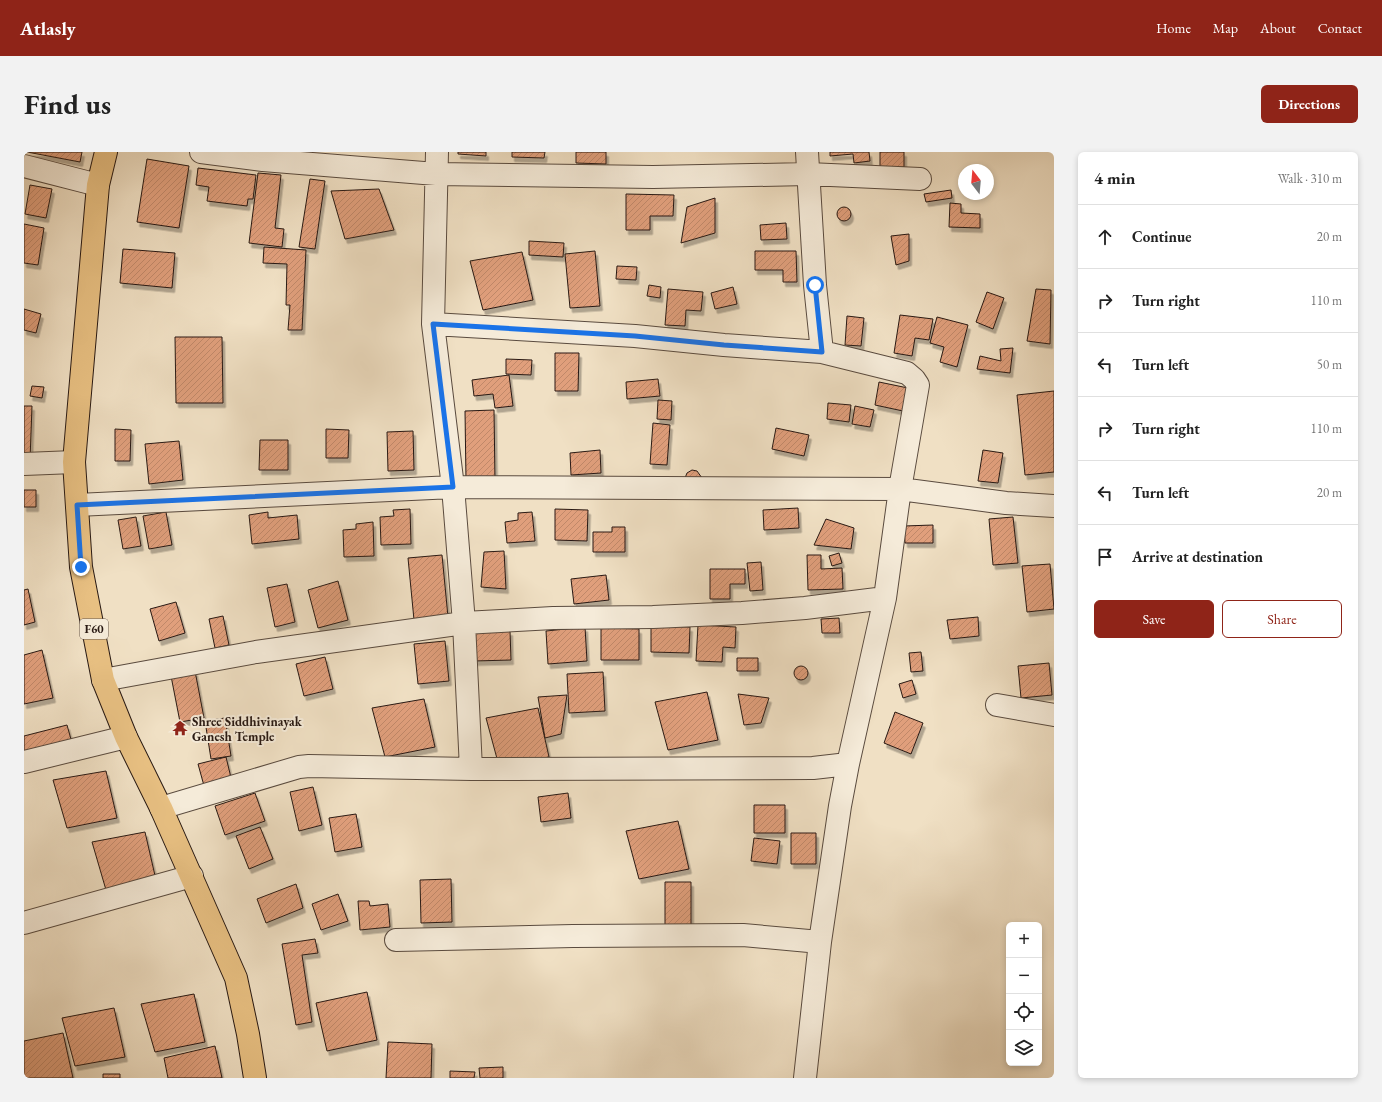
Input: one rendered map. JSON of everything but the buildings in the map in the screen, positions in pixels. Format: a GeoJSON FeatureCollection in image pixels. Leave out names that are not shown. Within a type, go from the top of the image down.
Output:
{"type":"FeatureCollection","features":[{"type":"Feature","properties":{"kind":"main road","name":"F60"},"geometry":{"type":"LineString","coordinates":[[106,152],[98,185],[74,462],[81,567],[103,680],[126,737],[161,808],[236,978],[248,1034],[255,1078]]}},
{"type":"Feature","properties":{"kind":"street"},"geometry":{"type":"LineString","coordinates":[[201,152],[263,160],[436,174],[653,176],[808,174],[920,179]]}},
{"type":"Feature","properties":{"kind":"street"},"geometry":{"type":"LineString","coordinates":[[437,152],[433,324],[453,487],[464,623],[470,769]]}},
{"type":"Feature","properties":{"kind":"street"},"geometry":{"type":"LineString","coordinates":[[807,152],[815,285],[822,352]]}},
{"type":"Feature","properties":{"kind":"street"},"geometry":{"type":"LineString","coordinates":[[24,166],[98,185]]}},
{"type":"Feature","properties":{"kind":"street"},"geometry":{"type":"LineString","coordinates":[[433,324],[635,336],[724,345],[822,352],[907,373],[918,385],[900,489],[885,598],[840,806],[820,942],[805,1078]]}},
{"type":"Feature","properties":{"kind":"street"},"geometry":{"type":"LineString","coordinates":[[24,464],[74,462]]}},
{"type":"Feature","properties":{"kind":"street"},"geometry":{"type":"LineString","coordinates":[[77,505],[453,487],[900,489],[1006,503],[1054,506]]}},
{"type":"Feature","properties":{"kind":"street"},"geometry":{"type":"LineString","coordinates":[[103,680],[256,652],[464,623],[553,618],[661,617],[742,613],[813,607],[885,598]]}},
{"type":"Feature","properties":{"kind":"street"},"geometry":{"type":"LineString","coordinates":[[997,705],[1054,715]]}},
{"type":"Feature","properties":{"kind":"street"},"geometry":{"type":"LineString","coordinates":[[24,762],[126,737]]}},
{"type":"Feature","properties":{"kind":"street"},"geometry":{"type":"LineString","coordinates":[[161,808],[299,767],[309,766],[470,769],[813,768],[848,764]]}},
{"type":"Feature","properties":{"kind":"street"},"geometry":{"type":"LineString","coordinates":[[24,923],[192,876]]}},
{"type":"Feature","properties":{"kind":"street"},"geometry":{"type":"LineString","coordinates":[[396,940],[573,936],[743,935],[820,942]]}},
{"type":"Feature","properties":{"kind":"place","name":"Shree Siddhivinayak Ganesh Temple"},"geometry":{"type":"Point","coordinates":[180,728]}},
{"type":"Feature","properties":{"kind":"route"},"geometry":{"type":"LineString","coordinates":[[81,567],[77,505],[453,487],[433,324],[635,336],[724,345],[822,352],[815,285]]}}]}
